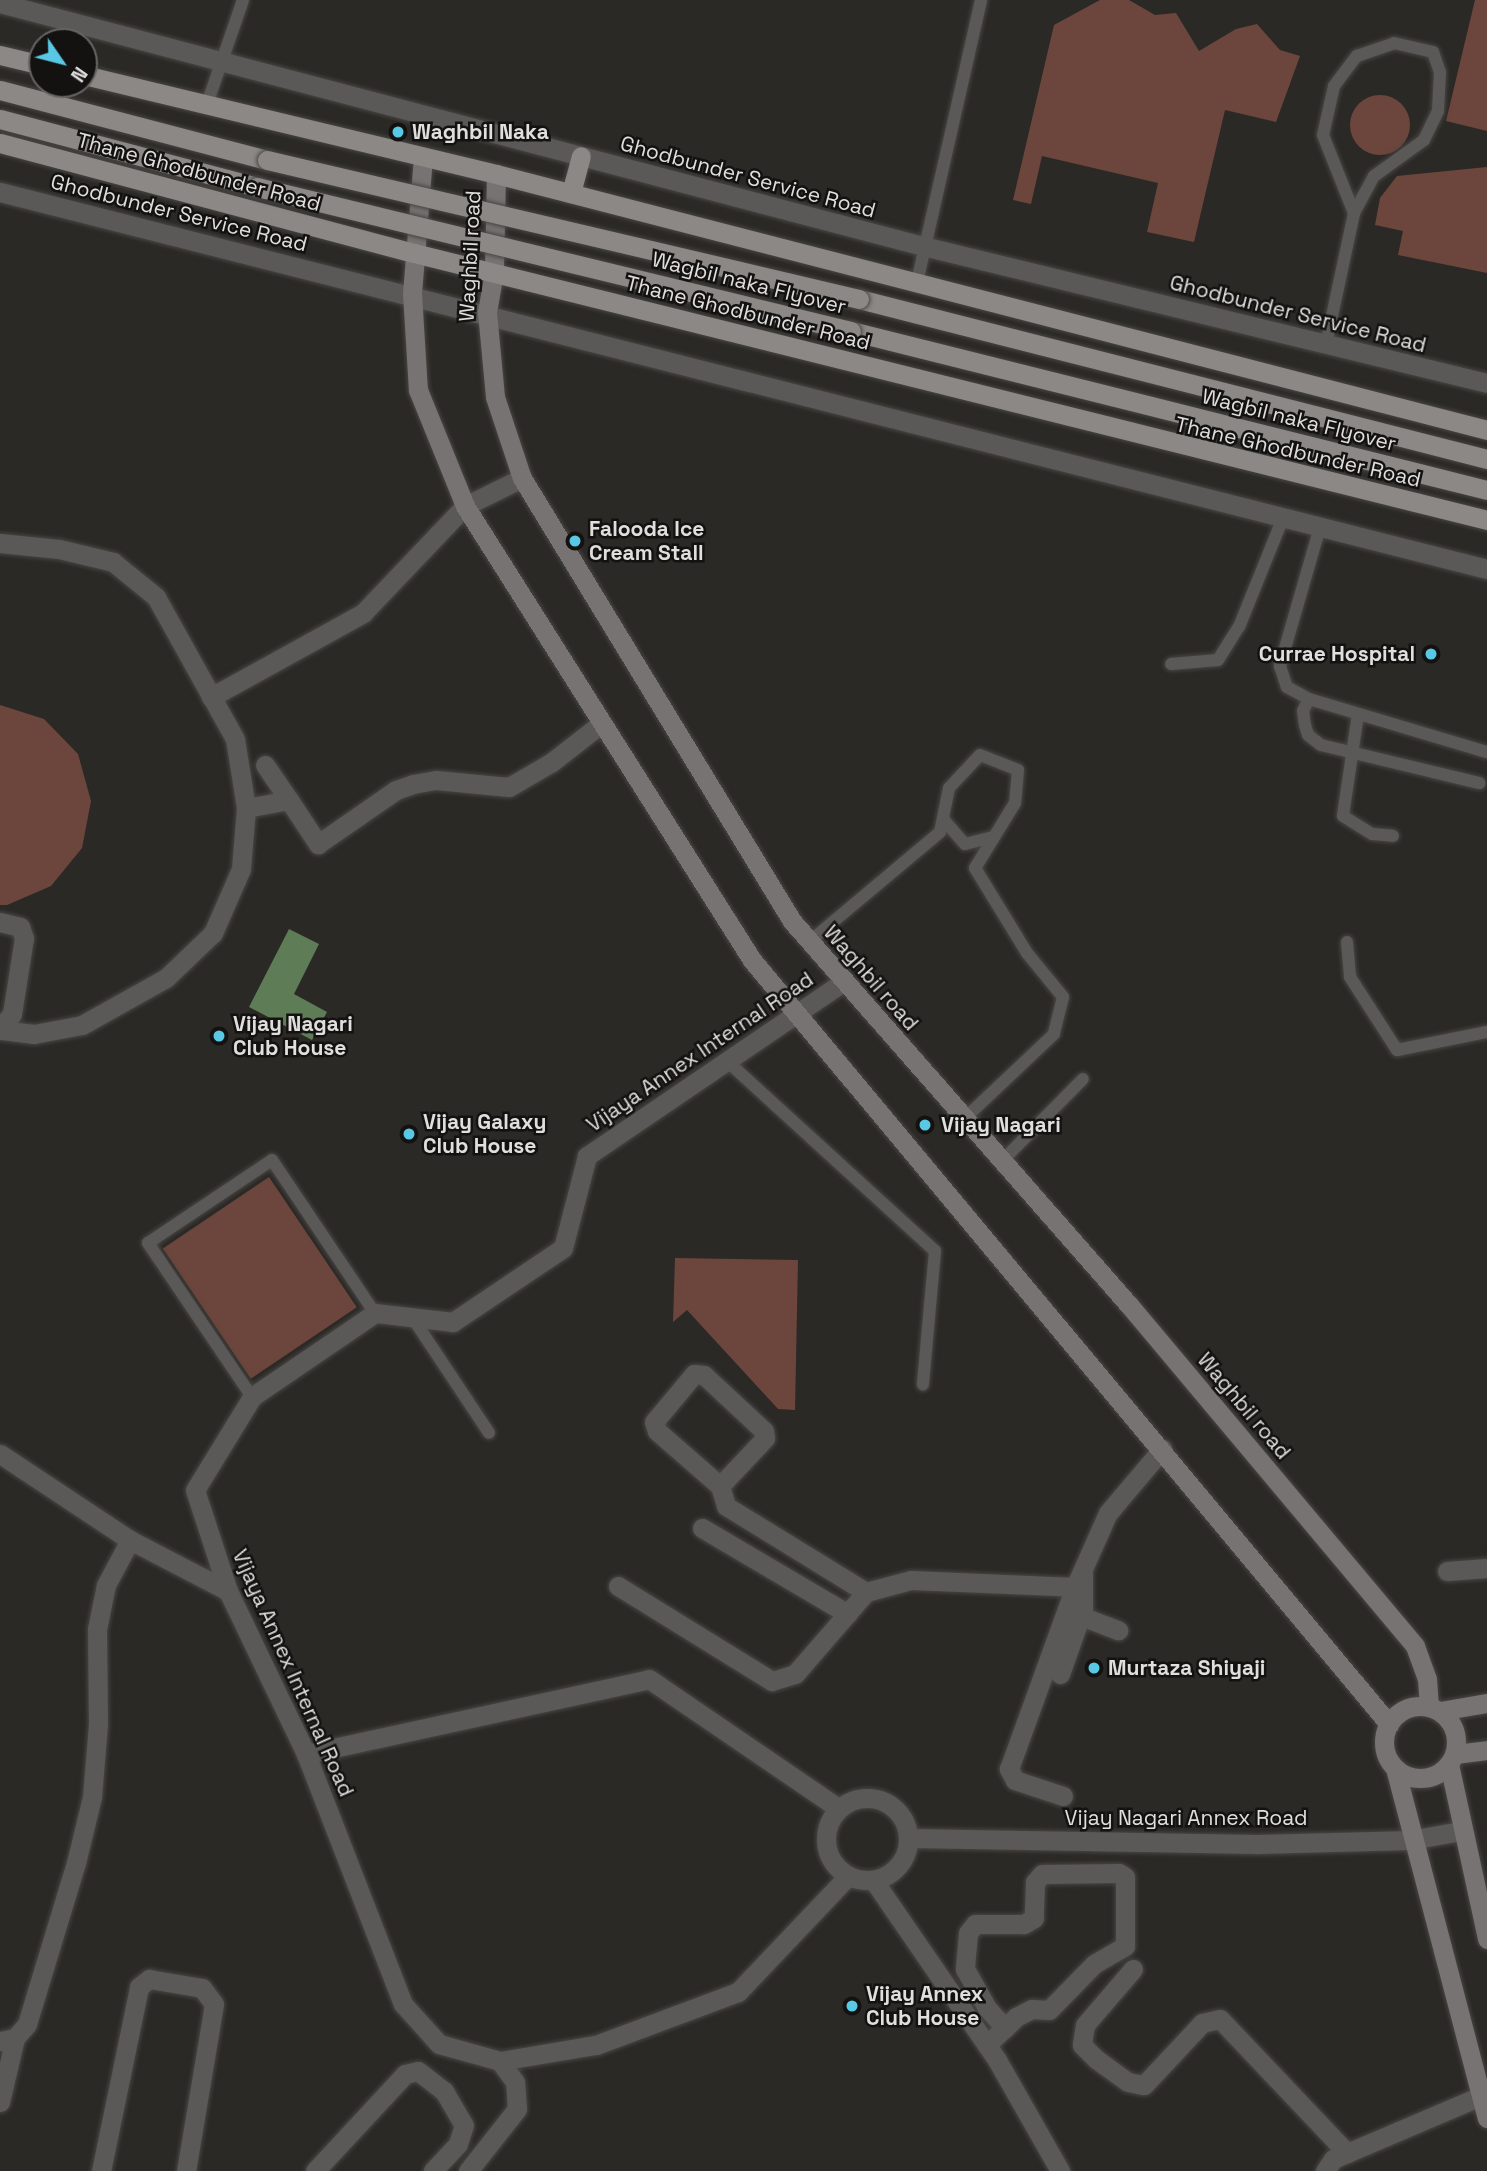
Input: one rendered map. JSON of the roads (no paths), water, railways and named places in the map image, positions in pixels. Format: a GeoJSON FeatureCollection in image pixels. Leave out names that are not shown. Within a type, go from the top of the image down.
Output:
{"type":"FeatureCollection","features":[{"type":"Feature","properties":{"kind":"main road"},"geometry":{"type":"LineString","coordinates":[[0,55],[28,62]]}},
{"type":"Feature","properties":{"kind":"main road"},"geometry":{"type":"LineString","coordinates":[[98,78],[496,174],[1487,430]]}},
{"type":"Feature","properties":{"kind":"main road","name":"Wagbil naka Flyover"},"geometry":{"type":"LineString","coordinates":[[0,90],[1487,459]]}},
{"type":"Feature","properties":{"kind":"main road","name":"Wagbil naka Flyover"},"geometry":{"type":"LineString","coordinates":[[0,119],[257,187],[1487,490]]}},
{"type":"Feature","properties":{"kind":"main road","name":"Thane Ghodbunder Road"},"geometry":{"type":"LineString","coordinates":[[0,143],[414,253],[494,271],[1204,453],[1487,520]]}},
{"type":"Feature","properties":{"kind":"main road"},"geometry":{"type":"LineString","coordinates":[[571,193],[581,156]]}},
{"type":"Feature","properties":{"kind":"main road"},"geometry":{"type":"LineString","coordinates":[[423,157],[412,293],[418,390],[465,506],[752,960],[1389,1724]]}},
{"type":"Feature","properties":{"kind":"main road","name":"Waghbil road"},"geometry":{"type":"LineString","coordinates":[[496,174],[494,271],[487,312],[495,397],[522,478],[792,921],[1129,1305],[1415,1646],[1434,1709]]}},
{"type":"Feature","properties":{"kind":"main road"},"geometry":{"type":"LineString","coordinates":[[1487,1703],[1434,1709],[1406,1708],[1389,1724],[1384,1747],[1395,1768],[1411,1840],[1483,2095],[1487,2118]]}},
{"type":"Feature","properties":{"kind":"main road"},"geometry":{"type":"LineString","coordinates":[[1434,1709],[1454,1729],[1452,1759],[1461,1830],[1487,1939]]}},
{"type":"Feature","properties":{"kind":"main road"},"geometry":{"type":"LineString","coordinates":[[1395,1768],[1405,1774],[1428,1777],[1452,1759],[1487,1750]]}},
{"type":"Feature","properties":{"kind":"street","name":"Ghodbunder Service Road"},"geometry":{"type":"LineString","coordinates":[[0,3],[923,246],[1487,383]]}},
{"type":"Feature","properties":{"kind":"street","name":"Ghodbunder Service Road"},"geometry":{"type":"LineString","coordinates":[[0,192],[487,312],[1487,569]]}},
{"type":"Feature","properties":{"kind":"street"},"geometry":{"type":"LineString","coordinates":[[211,697],[363,613],[465,506],[522,478]]}},
{"type":"Feature","properties":{"kind":"street"},"geometry":{"type":"LineString","coordinates":[[0,543],[60,548],[113,562],[156,597],[194,658],[234,739],[246,808],[241,869],[213,933],[166,978],[82,1025],[34,1034],[0,1029]]}},
{"type":"Feature","properties":{"kind":"street"},"geometry":{"type":"LineString","coordinates":[[265,765],[318,844],[396,790],[413,784],[436,780],[509,786],[552,762],[602,723]]}},
{"type":"Feature","properties":{"kind":"street"},"geometry":{"type":"LineString","coordinates":[[246,808],[289,800]]}},
{"type":"Feature","properties":{"kind":"street"},"geometry":{"type":"LineString","coordinates":[[0,922],[20,927],[24,938],[12,1014],[0,1029]]}},
{"type":"Feature","properties":{"kind":"street","name":"Vijaya Annex Internal Road"},"geometry":{"type":"LineString","coordinates":[[843,982],[587,1156],[563,1248],[453,1322],[375,1313],[252,1397],[195,1490],[228,1591],[306,1754],[403,2004],[439,2044],[500,2061],[596,2045],[738,1992],[847,1877]]}},
{"type":"Feature","properties":{"kind":"street"},"geometry":{"type":"LineString","coordinates":[[720,1486],[765,1438],[764,1431],[704,1375],[694,1374],[653,1422],[657,1431],[720,1486],[726,1506],[866,1592]]}},
{"type":"Feature","properties":{"kind":"street"},"geometry":{"type":"LineString","coordinates":[[1063,1796],[1015,1780],[1009,1769],[1079,1579],[1108,1513],[1162,1449]]}},
{"type":"Feature","properties":{"kind":"street"},"geometry":{"type":"LineString","coordinates":[[0,1454],[130,1540],[228,1591]]}},
{"type":"Feature","properties":{"kind":"street"},"geometry":{"type":"LineString","coordinates":[[702,1528],[848,1614]]}},
{"type":"Feature","properties":{"kind":"street"},"geometry":{"type":"LineString","coordinates":[[0,2102],[7,2039],[27,2024],[92,1797],[98,1724],[97,1629],[106,1585],[130,1540]]}},
{"type":"Feature","properties":{"kind":"street"},"geometry":{"type":"LineString","coordinates":[[1447,1571],[1487,1568]]}},
{"type":"Feature","properties":{"kind":"street"},"geometry":{"type":"LineString","coordinates":[[618,1586],[772,1681],[795,1674],[866,1592],[911,1580],[1079,1579]]}},
{"type":"Feature","properties":{"kind":"street"},"geometry":{"type":"LineString","coordinates":[[1060,1674],[1087,1593],[1079,1579]]}},
{"type":"Feature","properties":{"kind":"street"},"geometry":{"type":"LineString","coordinates":[[1081,1616],[1118,1630]]}},
{"type":"Feature","properties":{"kind":"street"},"geometry":{"type":"LineString","coordinates":[[306,1754],[649,1679],[838,1808]]}},
{"type":"Feature","properties":{"kind":"street"},"geometry":{"type":"LineString","coordinates":[[861,1797],[887,1801],[905,1819],[910,1838],[898,1869],[874,1881],[847,1877],[829,1857],[825,1831],[838,1808],[861,1797]]}},
{"type":"Feature","properties":{"kind":"street","name":"Vijay Nagari Annex Road"},"geometry":{"type":"LineString","coordinates":[[910,1838],[1257,1844],[1411,1840],[1461,1830]]}},
{"type":"Feature","properties":{"kind":"street"},"geometry":{"type":"LineString","coordinates":[[987,2045],[1032,2009],[1049,2010],[1094,1964],[1125,1946],[1125,1877],[1119,1873],[1042,1874],[1035,1882],[1034,1918],[1024,1924],[975,1924],[968,1933],[965,1969],[987,2008],[1005,2028]]}},
{"type":"Feature","properties":{"kind":"street"},"geometry":{"type":"LineString","coordinates":[[874,1881],[987,2045],[1059,2171]]}},
{"type":"Feature","properties":{"kind":"street"},"geometry":{"type":"LineString","coordinates":[[1133,1969],[1086,2025],[1082,2045],[1096,2059],[1128,2082],[1144,2085],[1202,2023],[1220,2019],[1347,2153]]}},
{"type":"Feature","properties":{"kind":"street"},"geometry":{"type":"LineString","coordinates":[[101,2171],[139,1987],[149,1979],[202,1988],[214,2004],[186,2171]]}},
{"type":"Feature","properties":{"kind":"street"},"geometry":{"type":"LineString","coordinates":[[468,2171],[517,2109],[515,2082],[500,2061]]}},
{"type":"Feature","properties":{"kind":"street"},"geometry":{"type":"LineString","coordinates":[[316,2171],[405,2074],[418,2071],[444,2091],[464,2125],[458,2144],[433,2171]]}},
{"type":"Feature","properties":{"kind":"street"},"geometry":{"type":"LineString","coordinates":[[1325,2171],[1334,2159],[1483,2095]]}},
{"type":"Feature","properties":{"kind":"lane"},"geometry":{"type":"LineString","coordinates":[[207,104],[243,0]]}},
{"type":"Feature","properties":{"kind":"lane"},"geometry":{"type":"LineString","coordinates":[[916,282],[981,0]]}},
{"type":"Feature","properties":{"kind":"lane"},"geometry":{"type":"LineString","coordinates":[[1326,344],[1354,213],[1374,176],[1424,140],[1438,111],[1440,72],[1433,52],[1394,43],[1357,55],[1334,86],[1323,135],[1354,213]]}},
{"type":"Feature","properties":{"kind":"lane"},"geometry":{"type":"LineString","coordinates":[[1171,664],[1218,660],[1239,628],[1283,518]]}},
{"type":"Feature","properties":{"kind":"lane"},"geometry":{"type":"LineString","coordinates":[[1320,527],[1280,666],[1287,687],[1309,699],[1487,751]]}},
{"type":"Feature","properties":{"kind":"lane"},"geometry":{"type":"LineString","coordinates":[[1309,699],[1303,711],[1308,736],[1321,745],[1479,783]]}},
{"type":"Feature","properties":{"kind":"lane"},"geometry":{"type":"LineString","coordinates":[[1358,714],[1350,752],[1343,817],[1372,834],[1393,836]]}},
{"type":"Feature","properties":{"kind":"lane"},"geometry":{"type":"LineString","coordinates":[[809,942],[940,832],[949,788],[980,755],[1018,769],[1015,803],[975,868],[1027,953],[1063,998],[1054,1034],[964,1119]]}},
{"type":"Feature","properties":{"kind":"lane"},"geometry":{"type":"LineString","coordinates":[[943,819],[965,844],[993,837]]}},
{"type":"Feature","properties":{"kind":"lane"},"geometry":{"type":"LineString","coordinates":[[1347,942],[1350,977],[1397,1050],[1487,1032]]}},
{"type":"Feature","properties":{"kind":"lane"},"geometry":{"type":"LineString","coordinates":[[728,1062],[934,1251],[923,1384]]}},
{"type":"Feature","properties":{"kind":"lane"},"geometry":{"type":"LineString","coordinates":[[1002,1161],[1083,1079]]}},
{"type":"Feature","properties":{"kind":"lane"},"geometry":{"type":"LineString","coordinates":[[252,1397],[148,1243],[272,1160],[375,1313]]}},
{"type":"Feature","properties":{"kind":"lane"},"geometry":{"type":"LineString","coordinates":[[412,1317],[489,1433]]}},
{"type":"Feature","properties":{"kind":"place","name":"Waghbil Naka"},"geometry":{"type":"Point","coordinates":[398,132]}},
{"type":"Feature","properties":{"kind":"place","name":"Falooda Ice Cream Stall"},"geometry":{"type":"Point","coordinates":[575,541]}},
{"type":"Feature","properties":{"kind":"place","name":"Currae Hospital"},"geometry":{"type":"Point","coordinates":[1431,654]}},
{"type":"Feature","properties":{"kind":"place","name":"Vijay Nagari Club House"},"geometry":{"type":"Point","coordinates":[219,1036]}},
{"type":"Feature","properties":{"kind":"place","name":"Vijay Nagari"},"geometry":{"type":"Point","coordinates":[925,1125]}},
{"type":"Feature","properties":{"kind":"place","name":"Vijay Galaxy Club House"},"geometry":{"type":"Point","coordinates":[409,1134]}},
{"type":"Feature","properties":{"kind":"place","name":"Murtaza Shiyaji"},"geometry":{"type":"Point","coordinates":[1094,1668]}},
{"type":"Feature","properties":{"kind":"place","name":"Vijay Annex Club House"},"geometry":{"type":"Point","coordinates":[852,2006]}}]}
